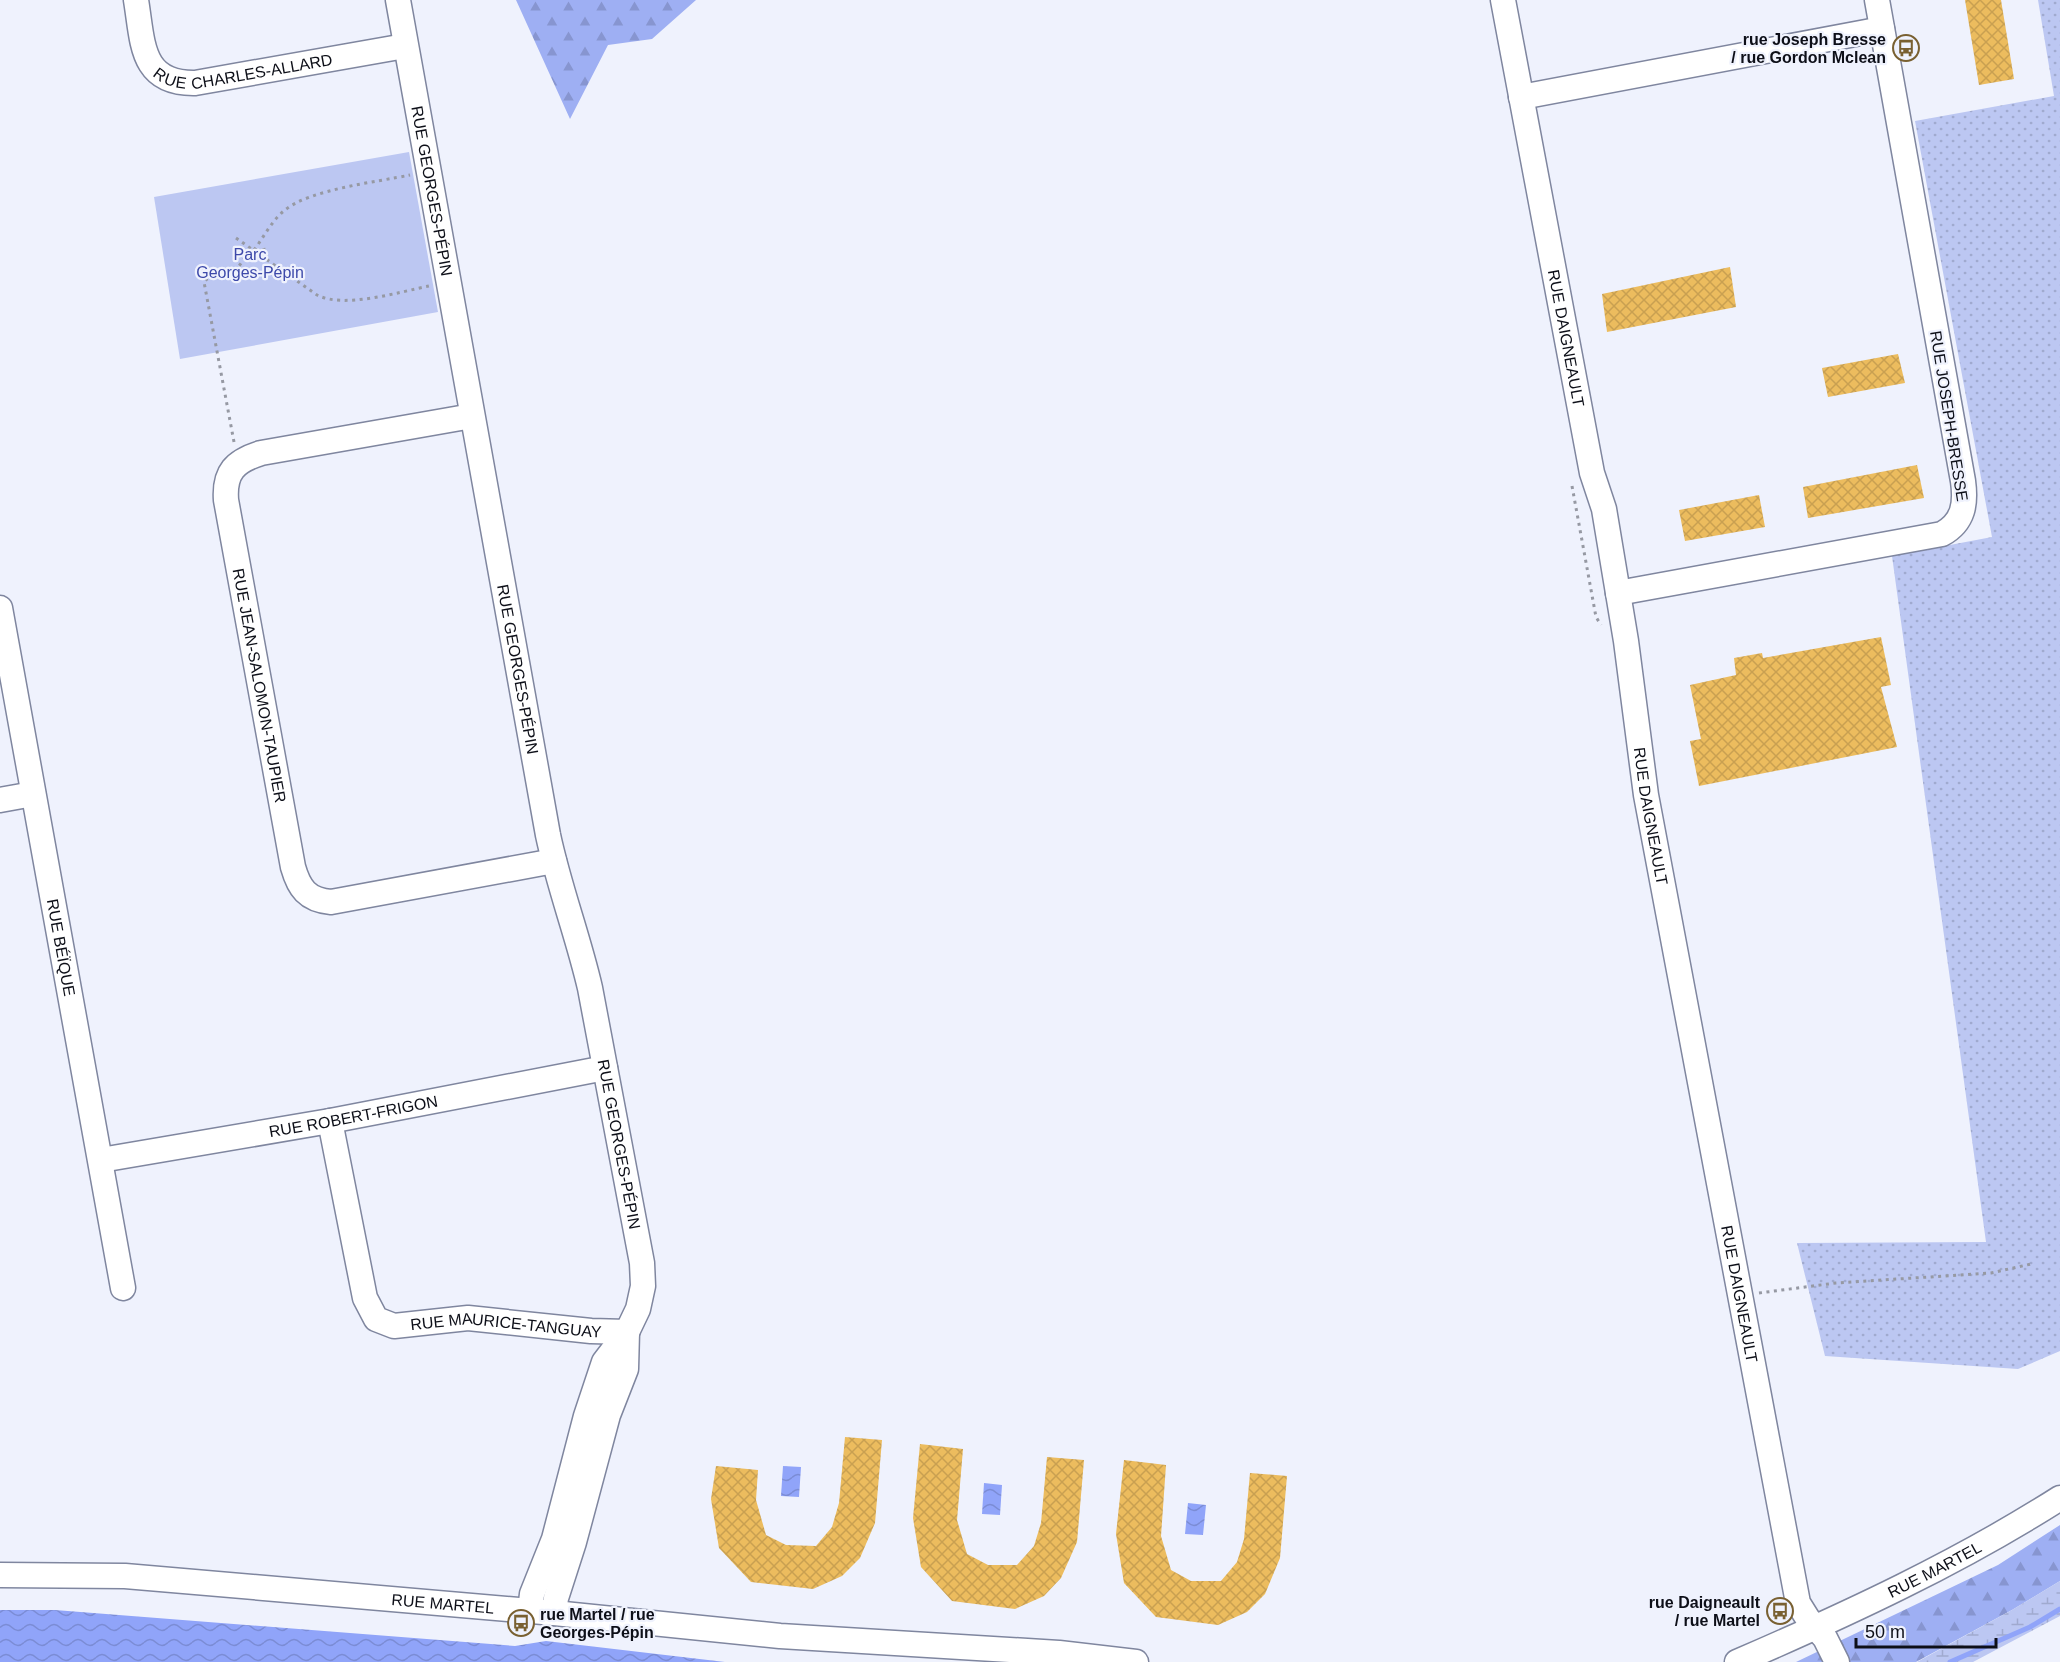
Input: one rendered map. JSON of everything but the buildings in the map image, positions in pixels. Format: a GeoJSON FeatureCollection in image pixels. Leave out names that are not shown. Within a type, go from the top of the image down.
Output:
{"type":"FeatureCollection","features":[{"type":"Feature","properties":{"kind":"street","name":"RUE CHARLES-ALLARD"},"geometry":{"type":"LineString","coordinates":[[136,0],[144,45],[153,68],[161,76],[171,81],[195,83],[405,46]]}},
{"type":"Feature","properties":{"kind":"street","name":"RUE GEORGES-PÉPIN"},"geometry":{"type":"LineString","coordinates":[[398,0],[554,861],[583,957],[642,1263],[641,1298],[627,1332],[604,1362],[586,1416],[554,1539],[532,1594],[542,1612]]}},
{"type":"Feature","properties":{"kind":"street","name":"RUE DAIGNEAULT"},"geometry":{"type":"LineString","coordinates":[[1503,0],[1592,473],[1604,509],[1648,806],[1798,1603],[1803,1613],[1826,1638],[1837,1662]]}},
{"type":"Feature","properties":{"kind":"street","name":"RUE JOSEPH-BRESSE"},"geometry":{"type":"LineString","coordinates":[[1618,593],[1942,534],[1956,524],[1963,513],[1963,481],[1876,0]]}},
{"type":"Feature","properties":{"kind":"street"},"geometry":{"type":"LineString","coordinates":[[1521,97],[1882,29]]}},
{"type":"Feature","properties":{"kind":"street","name":"RUE JEAN-SALOMON-TAUPIER"},"geometry":{"type":"LineString","coordinates":[[472,416],[261,453],[244,459],[230,473],[226,500],[293,867],[303,891],[316,900],[331,902],[554,861]]}},
{"type":"Feature","properties":{"kind":"street","name":"RUE BÉÏQUE"},"geometry":{"type":"LineString","coordinates":[[0,608],[123,1288]]}},
{"type":"Feature","properties":{"kind":"street"},"geometry":{"type":"LineString","coordinates":[[0,800],[33,794]]}},
{"type":"Feature","properties":{"kind":"street","name":"RUE ROBERT-FRIGON"},"geometry":{"type":"LineString","coordinates":[[101,1160],[330,1121],[605,1068]]}},
{"type":"Feature","properties":{"kind":"street","name":"RUE MAURICE-TANGUAY"},"geometry":{"type":"LineString","coordinates":[[330,1121],[365,1298],[376,1319],[387,1325],[402,1326],[478,1318],[627,1332]]}},
{"type":"Feature","properties":{"kind":"street","name":"RUE MARTEL"},"geometry":{"type":"LineString","coordinates":[[1737,1662],[1924,1576],[2016,1526],[2060,1498]]}},
{"type":"Feature","properties":{"kind":"street","name":"RUE MARTEL"},"geometry":{"type":"LineString","coordinates":[[0,1575],[125,1576],[542,1612],[780,1636],[1059,1653],[1137,1662]]}},
{"type":"Feature","properties":{"kind":"path"},"geometry":{"type":"LineString","coordinates":[[235,449],[203,287],[207,279],[233,272],[247,254],[254,250],[280,215],[295,204],[339,190],[413,175]]}},
{"type":"Feature","properties":{"kind":"path"},"geometry":{"type":"LineString","coordinates":[[236,238],[317,295],[332,301],[349,301],[433,286]]}},
{"type":"Feature","properties":{"kind":"path"},"geometry":{"type":"LineString","coordinates":[[254,250],[270,249]]}},
{"type":"Feature","properties":{"kind":"path"},"geometry":{"type":"LineString","coordinates":[[1752,1294],[1836,1283],[1991,1273],[2031,1264]]}},
{"type":"Feature","properties":{"kind":"green space"},"geometry":{"type":"Polygon","coordinates":[[[516,0],[696,0],[652,39],[608,45],[570,119],[516,0]]]}},
{"type":"Feature","properties":{"kind":"green space"},"geometry":{"type":"Polygon","coordinates":[[[2038,0],[2060,0],[2060,1351],[2018,1369],[1825,1356],[1797,1243],[1986,1242],[1892,556],[1992,537],[1915,121],[2054,96],[2038,0]]]}},
{"type":"Feature","properties":{"kind":"green space","name":"Parc Georges-Pépin"},"geometry":{"type":"Polygon","coordinates":[[[409,152],[438,312],[180,359],[154,197],[409,152]]]}},
{"type":"Feature","properties":{"kind":"green space"},"geometry":{"type":"Polygon","coordinates":[[[2060,1525],[2060,1581],[1916,1662],[1796,1662],[1998,1565],[2060,1525]]]}},
{"type":"Feature","properties":{"kind":"green space"},"geometry":{"type":"Polygon","coordinates":[[[2060,1581],[2060,1616],[1973,1662],[1917,1662],[2012,1610],[2060,1581]]]}},
{"type":"Feature","properties":{"kind":"water"},"geometry":{"type":"Polygon","coordinates":[[[783,1466],[801,1467],[799,1497],[781,1496],[783,1466]]]}},
{"type":"Feature","properties":{"kind":"water"},"geometry":{"type":"Polygon","coordinates":[[[984,1483],[1002,1485],[1000,1515],[982,1514],[984,1483]]]}},
{"type":"Feature","properties":{"kind":"water"},"geometry":{"type":"Polygon","coordinates":[[[1188,1503],[1206,1505],[1203,1535],[1185,1534],[1188,1503]]]}},
{"type":"Feature","properties":{"kind":"water"},"geometry":{"type":"Polygon","coordinates":[[[0,1610],[55,1610],[515,1646],[546,1641],[725,1662],[0,1662],[0,1610]]]}},
{"type":"Feature","properties":{"kind":"waterway"},"geometry":{"type":"LineString","coordinates":[[1950,1662],[2030,1627],[2060,1609]]}},
{"type":"Feature","properties":{"kind":"place","name":"rue Joseph Bresse / rue Gordon Mclean"},"geometry":{"type":"Point","coordinates":[1906,48]}},
{"type":"Feature","properties":{"kind":"place","name":"rue Daigneault / rue Martel"},"geometry":{"type":"Point","coordinates":[1780,1611]}},
{"type":"Feature","properties":{"kind":"place","name":"rue Martel / rue Georges-Pépin"},"geometry":{"type":"Point","coordinates":[521,1623]}}]}
